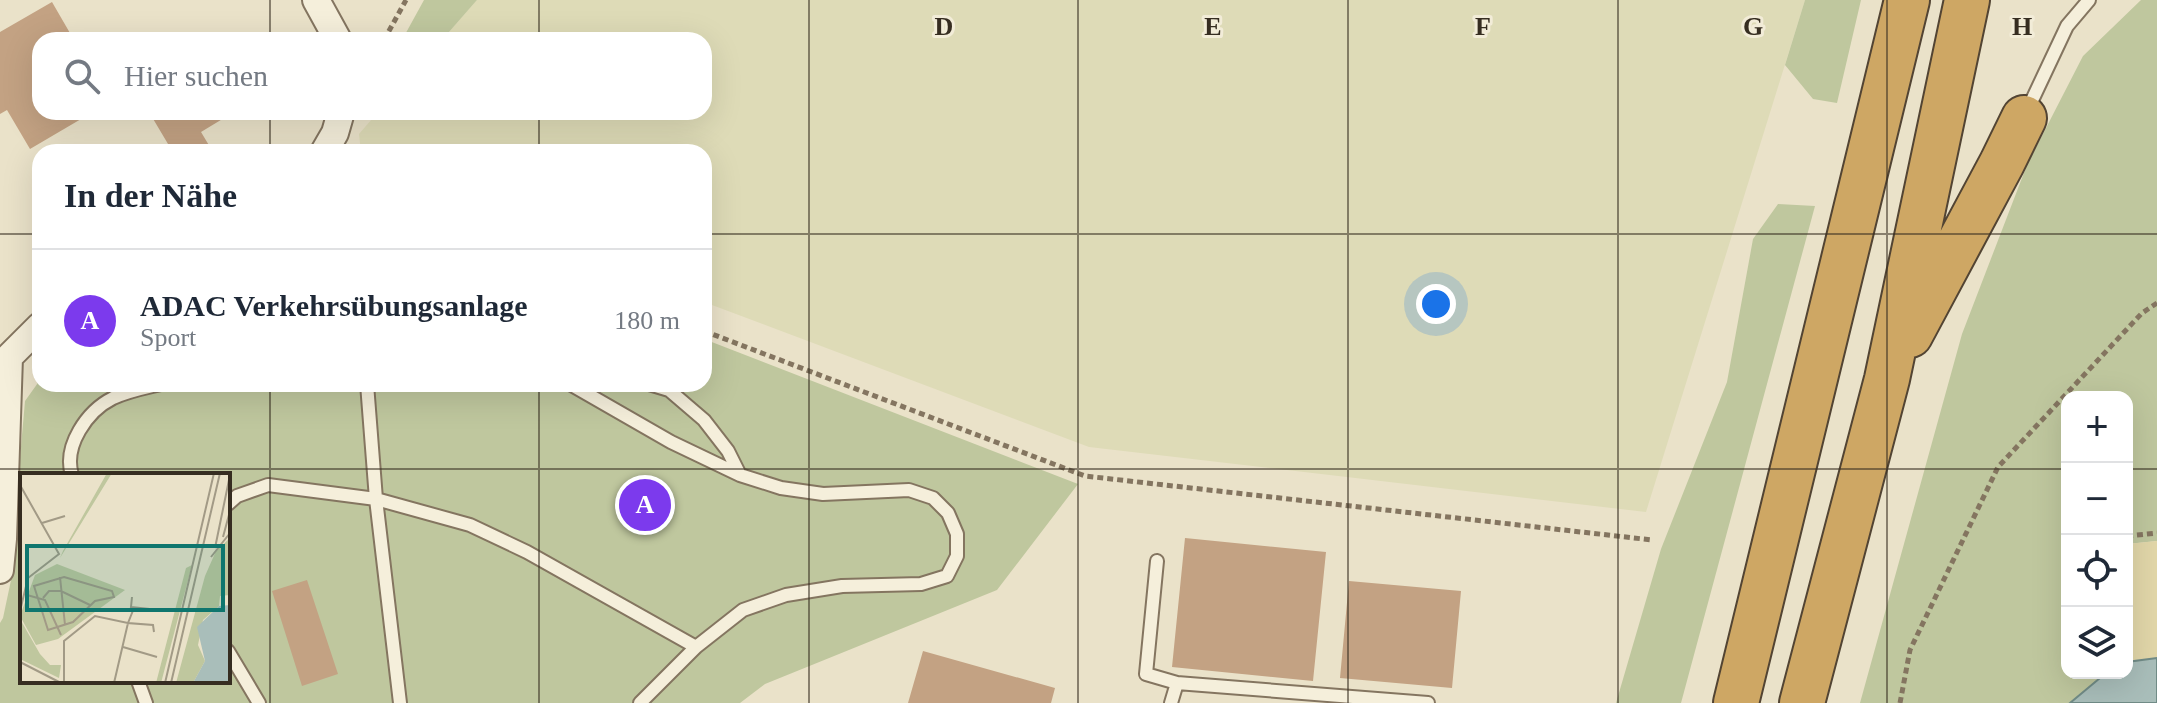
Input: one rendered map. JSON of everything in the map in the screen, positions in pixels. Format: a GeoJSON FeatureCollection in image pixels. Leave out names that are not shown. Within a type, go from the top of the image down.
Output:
{"type":"FeatureCollection","features":[{"type":"Feature","properties":{"kind":"highway"},"geometry":{"type":"LineString","coordinates":[[1736,703],[1907,0]]}},
{"type":"Feature","properties":{"kind":"highway"},"geometry":{"type":"LineString","coordinates":[[1802,703],[1887,379],[1967,0]]}},
{"type":"Feature","properties":{"kind":"highway"},"geometry":{"type":"LineString","coordinates":[[1887,379],[2024,118]]}},
{"type":"Feature","properties":{"kind":"street"},"geometry":{"type":"LineString","coordinates":[[316,0],[334,32]]}},
{"type":"Feature","properties":{"kind":"street"},"geometry":{"type":"LineString","coordinates":[[329,144],[339,120]]}},
{"type":"Feature","properties":{"kind":"street"},"geometry":{"type":"LineString","coordinates":[[0,570],[9,540],[4,352],[32,332]]}},
{"type":"Feature","properties":{"kind":"lane"},"geometry":{"type":"LineString","coordinates":[[2024,118],[2067,26],[2075,0]]}},
{"type":"Feature","properties":{"kind":"lane"},"geometry":{"type":"LineString","coordinates":[[2067,26],[2089,0]]}},
{"type":"Feature","properties":{"kind":"lane"},"geometry":{"type":"LineString","coordinates":[[71,473],[69,466],[73,441],[89,418],[110,400],[128,392]]}},
{"type":"Feature","properties":{"kind":"lane"},"geometry":{"type":"LineString","coordinates":[[368,392],[376,499],[400,703]]}},
{"type":"Feature","properties":{"kind":"lane"},"geometry":{"type":"LineString","coordinates":[[584,392],[671,442],[740,475],[781,488],[823,494],[909,490],[933,498],[948,513],[957,534],[957,556],[947,576],[921,584],[842,586],[786,595],[743,610],[696,647],[640,703]]}},
{"type":"Feature","properties":{"kind":"lane"},"geometry":{"type":"LineString","coordinates":[[671,392],[704,420],[728,451],[740,475]]}},
{"type":"Feature","properties":{"kind":"lane"},"geometry":{"type":"LineString","coordinates":[[230,502],[237,496],[268,485],[376,499],[470,525],[527,552],[696,647]]}},
{"type":"Feature","properties":{"kind":"lane"},"geometry":{"type":"LineString","coordinates":[[1157,561],[1146,674],[1177,683],[1428,703]]}},
{"type":"Feature","properties":{"kind":"lane"},"geometry":{"type":"LineString","coordinates":[[230,654],[259,703]]}},
{"type":"Feature","properties":{"kind":"lane"},"geometry":{"type":"LineString","coordinates":[[139,683],[146,703]]}},
{"type":"Feature","properties":{"kind":"lane"},"geometry":{"type":"LineString","coordinates":[[1171,703],[1177,683]]}},
{"type":"Feature","properties":{"kind":"path"},"geometry":{"type":"LineString","coordinates":[[388,32],[406,0]]}},
{"type":"Feature","properties":{"kind":"path"},"geometry":{"type":"LineString","coordinates":[[1900,703],[1910,650],[1998,467],[2142,313],[2157,303]]}},
{"type":"Feature","properties":{"kind":"path"},"geometry":{"type":"LineString","coordinates":[[712,334],[1085,476],[1652,540]]}},
{"type":"Feature","properties":{"kind":"path"},"geometry":{"type":"LineString","coordinates":[[2133,535],[2157,533]]}},
{"type":"Feature","properties":{"kind":"shaded area"},"geometry":{"type":"Polygon","coordinates":[[[477,0],[1805,0],[1646,512],[1089,447],[712,305],[712,144],[360,144],[359,134],[371,120],[712,120],[712,32],[449,32],[477,0]]]}},
{"type":"Feature","properties":{"kind":"shaded area"},"geometry":{"type":"Polygon","coordinates":[[[2157,658],[2157,703],[2070,703],[2099,679],[2133,679],[2133,661],[2157,658]]]}},
{"type":"Feature","properties":{"kind":"green space"},"geometry":{"type":"Polygon","coordinates":[[[424,0],[477,0],[449,32],[406,32],[424,0]]]}},
{"type":"Feature","properties":{"kind":"green space"},"geometry":{"type":"Polygon","coordinates":[[[1805,0],[1861,0],[1837,103],[1813,99],[1785,65],[1805,0]]]}},
{"type":"Feature","properties":{"kind":"green space"},"geometry":{"type":"Polygon","coordinates":[[[2141,0],[2157,0],[2157,541],[2133,543],[2133,391],[2061,391],[2061,679],[2099,679],[2070,703],[1860,703],[1962,334],[2027,165],[2083,56],[2141,0]]]}},
{"type":"Feature","properties":{"kind":"green space"},"geometry":{"type":"Polygon","coordinates":[[[1778,204],[1815,206],[1681,703],[1616,703],[1661,549],[1727,382],[1753,239],[1778,204]]]}},
{"type":"Feature","properties":{"kind":"green space"},"geometry":{"type":"Polygon","coordinates":[[[712,342],[1078,484],[997,590],[765,684],[740,703],[0,703],[0,623],[14,566],[14,526],[25,401],[32,391],[712,392],[712,342]]]}},
{"type":"Feature","properties":{"kind":"sand"},"geometry":{"type":"Polygon","coordinates":[[[2157,541],[2157,658],[2133,661],[2133,607],[2133,543],[2157,541]]]}},
{"type":"Feature","properties":{"kind":"building"},"geometry":{"type":"Polygon","coordinates":[[[52,2],[69,32],[32,32],[32,120],[79,120],[39,144],[32,144],[30,149],[7,110],[0,114],[0,32],[52,2]]]}},
{"type":"Feature","properties":{"kind":"building"},"geometry":{"type":"Polygon","coordinates":[[[154,120],[221,120],[201,132],[208,144],[168,144],[154,120]]]}},
{"type":"Feature","properties":{"kind":"building"},"geometry":{"type":"Polygon","coordinates":[[[1185,538],[1326,552],[1313,681],[1172,667],[1185,538]]]}},
{"type":"Feature","properties":{"kind":"building"},"geometry":{"type":"Polygon","coordinates":[[[307,580],[338,674],[302,686],[272,591],[307,580]]]}},
{"type":"Feature","properties":{"kind":"building"},"geometry":{"type":"Polygon","coordinates":[[[1349,581],[1461,591],[1452,688],[1340,678],[1349,581]]]}},
{"type":"Feature","properties":{"kind":"building"},"geometry":{"type":"Polygon","coordinates":[[[923,651],[1055,688],[1051,703],[908,703],[923,651]]]}},
{"type":"Feature","properties":{"kind":"place","name":"ADAC Verkehrsübungsanlage"},"geometry":{"type":"Point","coordinates":[645,505]}}]}
